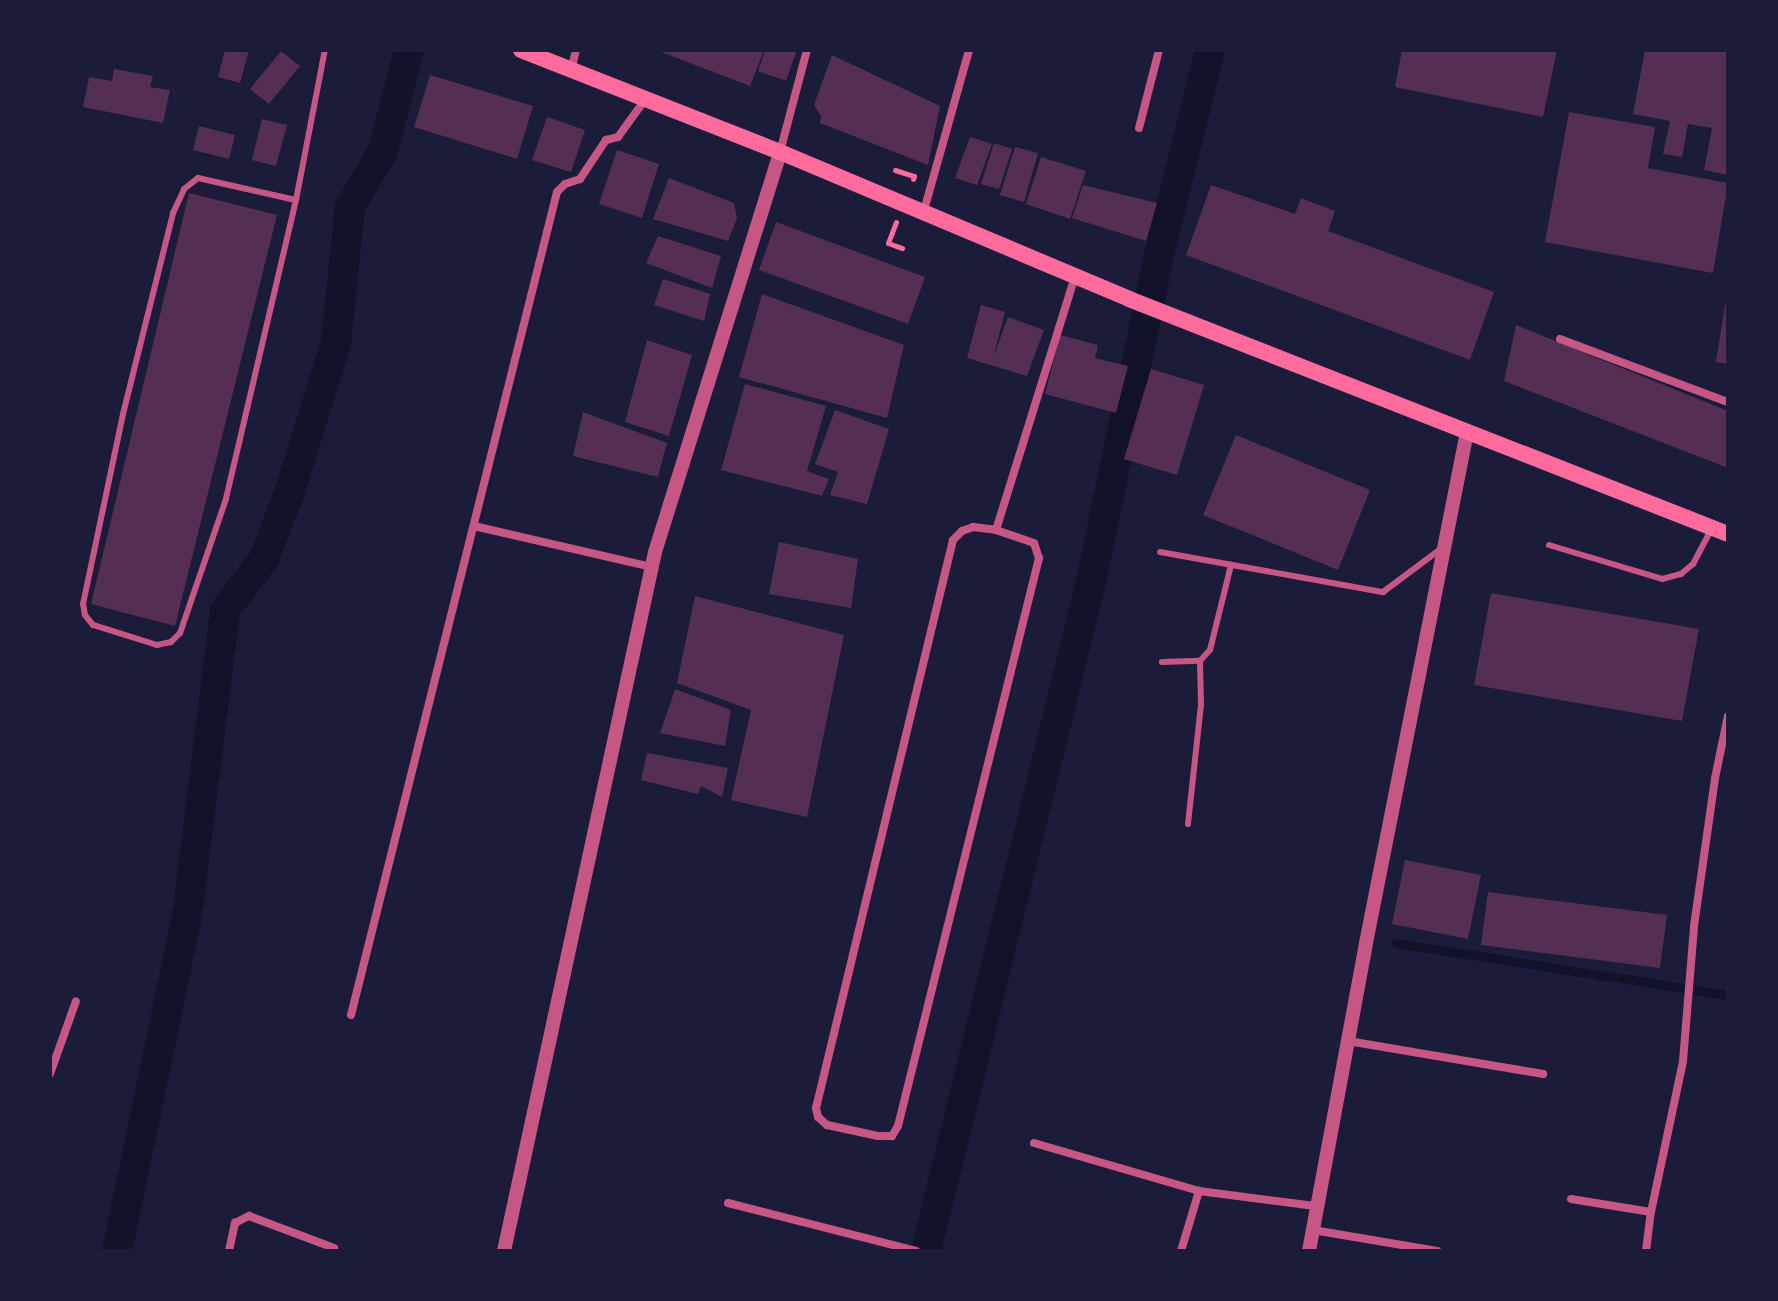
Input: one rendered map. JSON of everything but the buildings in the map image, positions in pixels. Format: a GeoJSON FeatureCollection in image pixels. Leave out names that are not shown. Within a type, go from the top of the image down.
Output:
{"type":"FeatureCollection","features":[{"type":"Feature","properties":{"kind":"main road"},"geometry":{"type":"LineString","coordinates":[[521,50],[780,152],[1129,299],[1720,531]]}},
{"type":"Feature","properties":{"kind":"street"},"geometry":{"type":"LineString","coordinates":[[571,71],[576,50]]}},
{"type":"Feature","properties":{"kind":"street"},"geometry":{"type":"LineString","coordinates":[[504,1251],[652,567],[780,152],[807,50]]}},
{"type":"Feature","properties":{"kind":"street"},"geometry":{"type":"LineString","coordinates":[[923,214],[969,50]]}},
{"type":"Feature","properties":{"kind":"street"},"geometry":{"type":"LineString","coordinates":[[1139,128],[1159,50]]}},
{"type":"Feature","properties":{"kind":"street"},"geometry":{"type":"LineString","coordinates":[[351,1015],[557,192],[565,184],[580,179],[606,140],[618,137],[644,101]]}},
{"type":"Feature","properties":{"kind":"street"},"geometry":{"type":"LineString","coordinates":[[996,530],[1075,276]]}},
{"type":"Feature","properties":{"kind":"street"},"geometry":{"type":"LineString","coordinates":[[1560,339],[1728,402]]}},
{"type":"Feature","properties":{"kind":"street"},"geometry":{"type":"LineString","coordinates":[[1309,1251],[1315,1206],[1467,432]]}},
{"type":"Feature","properties":{"kind":"street"},"geometry":{"type":"LineString","coordinates":[[474,526],[652,567]]}},
{"type":"Feature","properties":{"kind":"street"},"geometry":{"type":"LineString","coordinates":[[973,527],[996,530],[1034,543],[1039,558],[898,1126],[892,1136],[827,1125],[818,1117],[816,1108],[953,540],[962,531],[973,527]]}},
{"type":"Feature","properties":{"kind":"street"},"geometry":{"type":"LineString","coordinates":[[1646,1251],[1651,1212],[1683,1061],[1706,836],[1728,716]]}},
{"type":"Feature","properties":{"kind":"street"},"geometry":{"type":"LineString","coordinates":[[50,1074],[76,1001]]}},
{"type":"Feature","properties":{"kind":"street"},"geometry":{"type":"LineString","coordinates":[[1348,1041],[1543,1074]]}},
{"type":"Feature","properties":{"kind":"street"},"geometry":{"type":"LineString","coordinates":[[1034,1143],[1199,1191],[1315,1206]]}},
{"type":"Feature","properties":{"kind":"street"},"geometry":{"type":"LineString","coordinates":[[1181,1251],[1199,1191]]}},
{"type":"Feature","properties":{"kind":"street"},"geometry":{"type":"LineString","coordinates":[[1571,1199],[1651,1212]]}},
{"type":"Feature","properties":{"kind":"street"},"geometry":{"type":"LineString","coordinates":[[728,1203],[914,1250]]}},
{"type":"Feature","properties":{"kind":"street"},"geometry":{"type":"LineString","coordinates":[[229,1251],[235,1223],[249,1216],[334,1248]]}},
{"type":"Feature","properties":{"kind":"street"},"geometry":{"type":"LineString","coordinates":[[1313,1230],[1437,1251]]}},
{"type":"Feature","properties":{"kind":"lane"},"geometry":{"type":"LineString","coordinates":[[296,200],[198,178],[190,181],[178,198],[123,414],[84,594],[85,615],[97,627],[157,645],[171,642],[180,633],[226,499],[296,200],[325,50]]}},
{"type":"Feature","properties":{"kind":"lane"},"geometry":{"type":"LineString","coordinates":[[1549,545],[1662,579],[1681,574],[1720,531]]}},
{"type":"Feature","properties":{"kind":"lane"},"geometry":{"type":"LineString","coordinates":[[1160,552],[1383,592],[1445,545]]}},
{"type":"Feature","properties":{"kind":"lane"},"geometry":{"type":"LineString","coordinates":[[1188,824],[1201,705],[1200,661],[1210,650],[1231,565]]}},
{"type":"Feature","properties":{"kind":"lane"},"geometry":{"type":"LineString","coordinates":[[1162,662],[1200,661]]}},
{"type":"Feature","properties":{"kind":"path"},"geometry":{"type":"LineString","coordinates":[[895,170],[914,176]]}},
{"type":"Feature","properties":{"kind":"path"},"geometry":{"type":"LineString","coordinates":[[888,243],[902,248]]}},
{"type":"Feature","properties":{"kind":"waterway"},"geometry":{"type":"LineString","coordinates":[[117,1251],[187,916],[225,610],[264,559],[290,491],[336,342],[350,207],[383,151],[409,50]]}},
{"type":"Feature","properties":{"kind":"waterway"},"geometry":{"type":"LineString","coordinates":[[926,1251],[1090,586],[1160,251],[1210,50]]}},
{"type":"Feature","properties":{"kind":"waterway"},"geometry":{"type":"LineString","coordinates":[[1396,943],[1728,995]]}}]}
